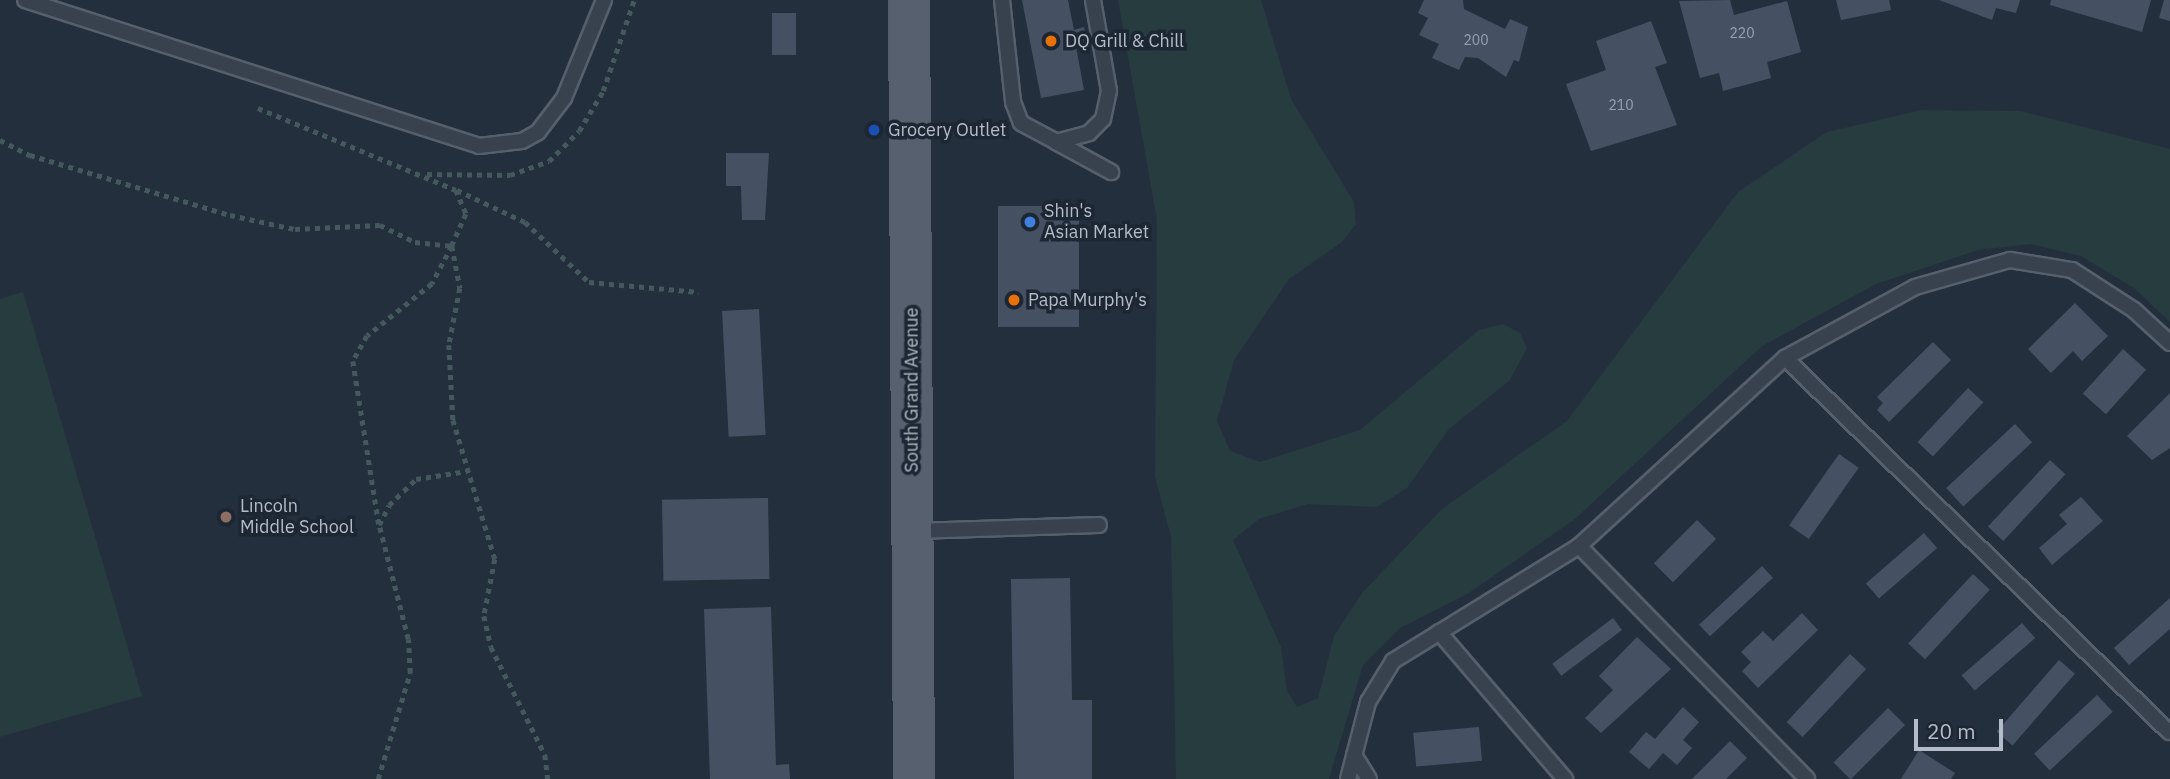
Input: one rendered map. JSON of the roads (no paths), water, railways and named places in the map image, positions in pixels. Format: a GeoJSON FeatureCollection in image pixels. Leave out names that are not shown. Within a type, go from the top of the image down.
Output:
{"type":"FeatureCollection","features":[{"type":"Feature","properties":{"kind":"main road","name":"South Grand Avenue"},"geometry":{"type":"LineString","coordinates":[[909,0],[914,779]]}},
{"type":"Feature","properties":{"kind":"lane"},"geometry":{"type":"LineString","coordinates":[[25,0],[479,146],[522,141],[538,132],[564,98],[604,0]]}},
{"type":"Feature","properties":{"kind":"lane"},"geometry":{"type":"LineString","coordinates":[[1002,0],[1013,102],[1021,123],[1111,172]]}},
{"type":"Feature","properties":{"kind":"lane"},"geometry":{"type":"LineString","coordinates":[[1056,142],[1089,133],[1103,119],[1109,91],[1093,0]]}},
{"type":"Feature","properties":{"kind":"lane"},"geometry":{"type":"LineString","coordinates":[[1348,779],[1368,702],[1393,662],[1579,546],[1785,358],[1914,287],[2010,260],[2072,270],[2134,310],[2170,343]]}},
{"type":"Feature","properties":{"kind":"lane"},"geometry":{"type":"LineString","coordinates":[[1785,358],[2169,732]]}},
{"type":"Feature","properties":{"kind":"lane"},"geometry":{"type":"LineString","coordinates":[[912,531],[1099,525]]}},
{"type":"Feature","properties":{"kind":"lane"},"geometry":{"type":"LineString","coordinates":[[1579,546],[1807,779]]}},
{"type":"Feature","properties":{"kind":"lane"},"geometry":{"type":"LineString","coordinates":[[1439,632],[1565,779]]}},
{"type":"Feature","properties":{"kind":"lane"},"geometry":{"type":"LineString","coordinates":[[1354,755],[1369,779]]}},
{"type":"Feature","properties":{"kind":"place","name":"DQ Grill & Chill"},"geometry":{"type":"Point","coordinates":[1051,41]}},
{"type":"Feature","properties":{"kind":"place","name":"Grocery Outlet"},"geometry":{"type":"Point","coordinates":[874,130]}},
{"type":"Feature","properties":{"kind":"place","name":"Shin's Asian Market"},"geometry":{"type":"Point","coordinates":[1030,222]}},
{"type":"Feature","properties":{"kind":"place","name":"Papa Murphy's"},"geometry":{"type":"Point","coordinates":[1014,300]}},
{"type":"Feature","properties":{"kind":"place","name":"Lincoln Middle School"},"geometry":{"type":"Point","coordinates":[226,517]}}]}
